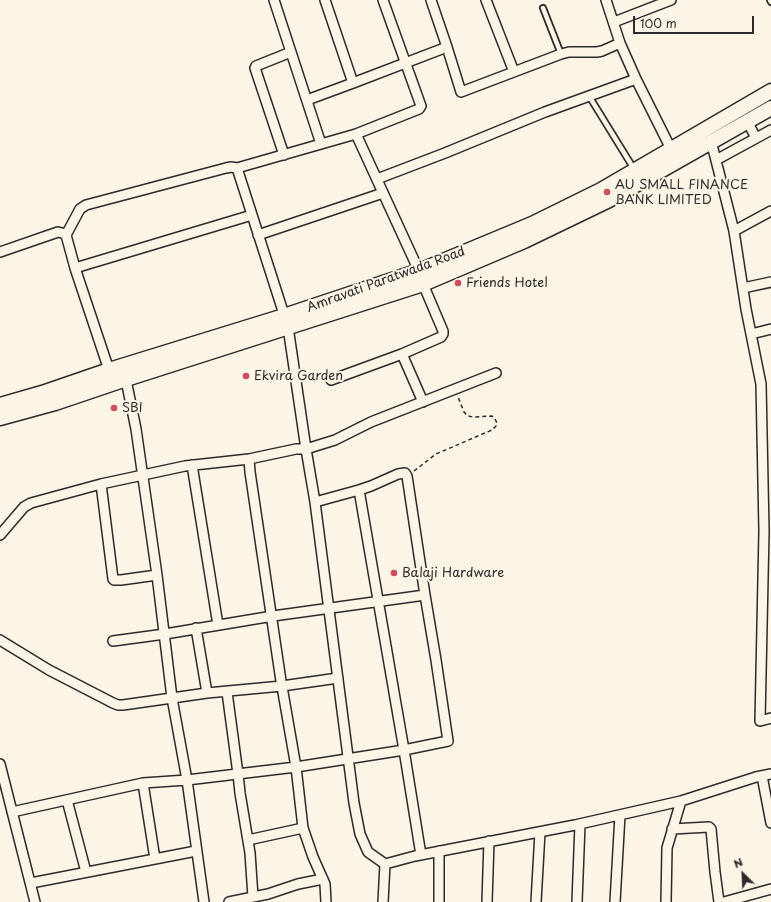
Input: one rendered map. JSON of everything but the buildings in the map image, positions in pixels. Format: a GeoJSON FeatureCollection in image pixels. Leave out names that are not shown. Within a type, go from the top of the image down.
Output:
{"type":"FeatureCollection","features":[{"type":"Feature","properties":{"kind":"main road","name":"Amravati Paratwada Road"},"geometry":{"type":"LineString","coordinates":[[0,418],[55,403],[125,373],[421,278],[517,244],[609,200],[771,91]]}},
{"type":"Feature","properties":{"kind":"main road","name":"Amravati Paratwada Road"},"geometry":{"type":"LineString","coordinates":[[421,278],[601,190],[635,170],[711,141],[771,108]]}},
{"type":"Feature","properties":{"kind":"main road","name":"Amravati Paratwada Road"},"geometry":{"type":"LineString","coordinates":[[0,406],[109,370],[125,373]]}},
{"type":"Feature","properties":{"kind":"street"},"geometry":{"type":"LineString","coordinates":[[275,0],[321,144]]}},
{"type":"Feature","properties":{"kind":"street"},"geometry":{"type":"LineString","coordinates":[[325,0],[354,83]]}},
{"type":"Feature","properties":{"kind":"street"},"geometry":{"type":"LineString","coordinates":[[109,370],[75,268],[66,235],[80,209],[86,205],[226,168],[237,168],[356,134],[420,108],[421,106],[383,0]]}},
{"type":"Feature","properties":{"kind":"street"},"geometry":{"type":"LineString","coordinates":[[431,0],[461,92],[561,54],[569,52],[597,52],[620,43]]}},
{"type":"Feature","properties":{"kind":"street"},"geometry":{"type":"LineString","coordinates":[[486,0],[514,72]]}},
{"type":"Feature","properties":{"kind":"street"},"geometry":{"type":"LineString","coordinates":[[606,0],[620,43],[674,156]]}},
{"type":"Feature","properties":{"kind":"street"},"geometry":{"type":"LineString","coordinates":[[614,22],[671,0]]}},
{"type":"Feature","properties":{"kind":"street"},"geometry":{"type":"LineString","coordinates":[[307,100],[447,47]]}},
{"type":"Feature","properties":{"kind":"street"},"geometry":{"type":"LineString","coordinates":[[284,155],[255,68],[256,66],[291,52]]}},
{"type":"Feature","properties":{"kind":"street"},"geometry":{"type":"LineString","coordinates":[[377,179],[544,112],[636,79]]}},
{"type":"Feature","properties":{"kind":"street"},"geometry":{"type":"LineString","coordinates":[[747,121],[756,138]]}},
{"type":"Feature","properties":{"kind":"street"},"geometry":{"type":"LineString","coordinates":[[716,160],[771,130]]}},
{"type":"Feature","properties":{"kind":"street"},"geometry":{"type":"LineString","coordinates":[[331,380],[402,354],[441,337],[443,334],[421,278],[356,134]]}},
{"type":"Feature","properties":{"kind":"street"},"geometry":{"type":"LineString","coordinates":[[711,141],[734,231],[761,384],[767,435],[767,482],[764,531],[767,634],[760,721],[771,718]]}},
{"type":"Feature","properties":{"kind":"street"},"geometry":{"type":"LineString","coordinates":[[237,168],[286,322],[324,563],[328,608],[354,803],[360,834],[368,852],[385,864],[439,851],[580,824],[681,801],[767,775],[771,823]]}},
{"type":"Feature","properties":{"kind":"street"},"geometry":{"type":"LineString","coordinates":[[258,235],[383,193]]}},
{"type":"Feature","properties":{"kind":"street"},"geometry":{"type":"LineString","coordinates":[[734,231],[771,211]]}},
{"type":"Feature","properties":{"kind":"street"},"geometry":{"type":"LineString","coordinates":[[75,268],[252,215]]}},
{"type":"Feature","properties":{"kind":"street"},"geometry":{"type":"LineString","coordinates":[[0,252],[58,232],[66,235]]}},
{"type":"Feature","properties":{"kind":"street"},"geometry":{"type":"LineString","coordinates":[[743,288],[771,282]]}},
{"type":"Feature","properties":{"kind":"street"},"geometry":{"type":"LineString","coordinates":[[751,334],[771,329]]}},
{"type":"Feature","properties":{"kind":"street"},"geometry":{"type":"LineString","coordinates":[[402,354],[423,402]]}},
{"type":"Feature","properties":{"kind":"street"},"geometry":{"type":"LineString","coordinates":[[125,373],[136,429],[157,574],[172,698],[204,902]]}},
{"type":"Feature","properties":{"kind":"street"},"geometry":{"type":"LineString","coordinates":[[0,535],[27,505],[31,503],[101,484],[192,466],[249,459],[296,449],[306,449],[335,440],[371,422],[496,374]]}},
{"type":"Feature","properties":{"kind":"street"},"geometry":{"type":"LineString","coordinates":[[249,459],[304,828],[313,858],[325,884],[326,902]]}},
{"type":"Feature","properties":{"kind":"street"},"geometry":{"type":"LineString","coordinates":[[192,466],[218,625]]}},
{"type":"Feature","properties":{"kind":"street"},"geometry":{"type":"LineString","coordinates":[[12,812],[143,783],[186,780],[296,767],[404,750],[448,741],[408,476],[403,472],[371,486],[315,502]]}},
{"type":"Feature","properties":{"kind":"street"},"geometry":{"type":"LineString","coordinates":[[101,484],[113,579],[120,580],[157,574]]}},
{"type":"Feature","properties":{"kind":"street"},"geometry":{"type":"LineString","coordinates":[[359,490],[421,855]]}},
{"type":"Feature","properties":{"kind":"street"},"geometry":{"type":"LineString","coordinates":[[113,641],[272,616],[425,595]]}},
{"type":"Feature","properties":{"kind":"street"},"geometry":{"type":"LineString","coordinates":[[196,628],[207,693]]}},
{"type":"Feature","properties":{"kind":"street"},"geometry":{"type":"LineString","coordinates":[[0,640],[49,670],[118,705],[338,678]]}},
{"type":"Feature","properties":{"kind":"street"},"geometry":{"type":"LineString","coordinates":[[227,692],[240,793],[250,853],[253,897]]}},
{"type":"Feature","properties":{"kind":"street"},"geometry":{"type":"LineString","coordinates":[[0,764],[35,902]]}},
{"type":"Feature","properties":{"kind":"street"},"geometry":{"type":"LineString","coordinates":[[143,783],[155,859]]}},
{"type":"Feature","properties":{"kind":"street"},"geometry":{"type":"LineString","coordinates":[[67,800],[86,872]]}},
{"type":"Feature","properties":{"kind":"street"},"geometry":{"type":"LineString","coordinates":[[666,902],[667,848],[681,801]]}},
{"type":"Feature","properties":{"kind":"street"},"geometry":{"type":"LineString","coordinates":[[615,902],[620,815]]}},
{"type":"Feature","properties":{"kind":"street"},"geometry":{"type":"LineString","coordinates":[[577,902],[580,824]]}},
{"type":"Feature","properties":{"kind":"street"},"geometry":{"type":"LineString","coordinates":[[672,829],[709,827],[711,829],[719,902]]}},
{"type":"Feature","properties":{"kind":"street"},"geometry":{"type":"LineString","coordinates":[[248,840],[304,828]]}},
{"type":"Feature","properties":{"kind":"street"},"geometry":{"type":"LineString","coordinates":[[536,902],[540,832]]}},
{"type":"Feature","properties":{"kind":"street"},"geometry":{"type":"LineString","coordinates":[[487,902],[489,841]]}},
{"type":"Feature","properties":{"kind":"street"},"geometry":{"type":"LineString","coordinates":[[31,883],[196,851]]}},
{"type":"Feature","properties":{"kind":"street"},"geometry":{"type":"LineString","coordinates":[[439,851],[439,902]]}},
{"type":"Feature","properties":{"kind":"street"},"geometry":{"type":"LineString","coordinates":[[383,902],[385,864]]}},
{"type":"Feature","properties":{"kind":"street"},"geometry":{"type":"LineString","coordinates":[[229,902],[268,894],[298,884],[323,879]]}},
{"type":"Feature","properties":{"kind":"street"},"geometry":{"type":"LineString","coordinates":[[724,902],[771,889]]}},
{"type":"Feature","properties":{"kind":"lane"},"geometry":{"type":"LineString","coordinates":[[543,8],[561,54]]}},
{"type":"Feature","properties":{"kind":"lane"},"geometry":{"type":"LineString","coordinates":[[589,96],[635,170]]}},
{"type":"Feature","properties":{"kind":"path"},"geometry":{"type":"LineString","coordinates":[[408,476],[436,454],[492,430],[496,426],[497,423],[492,416],[468,416],[464,412],[455,390]]}},
{"type":"Feature","properties":{"kind":"place","name":"AU SMALL FINANCE BANK LIMITED"},"geometry":{"type":"Point","coordinates":[607,192]}},
{"type":"Feature","properties":{"kind":"place","name":"Friends Hotel"},"geometry":{"type":"Point","coordinates":[458,283]}},
{"type":"Feature","properties":{"kind":"place","name":"Ekvira Garden"},"geometry":{"type":"Point","coordinates":[246,376]}},
{"type":"Feature","properties":{"kind":"place","name":"SBI"},"geometry":{"type":"Point","coordinates":[114,408]}},
{"type":"Feature","properties":{"kind":"place","name":"Balaji Hardware"},"geometry":{"type":"Point","coordinates":[394,573]}}]}
